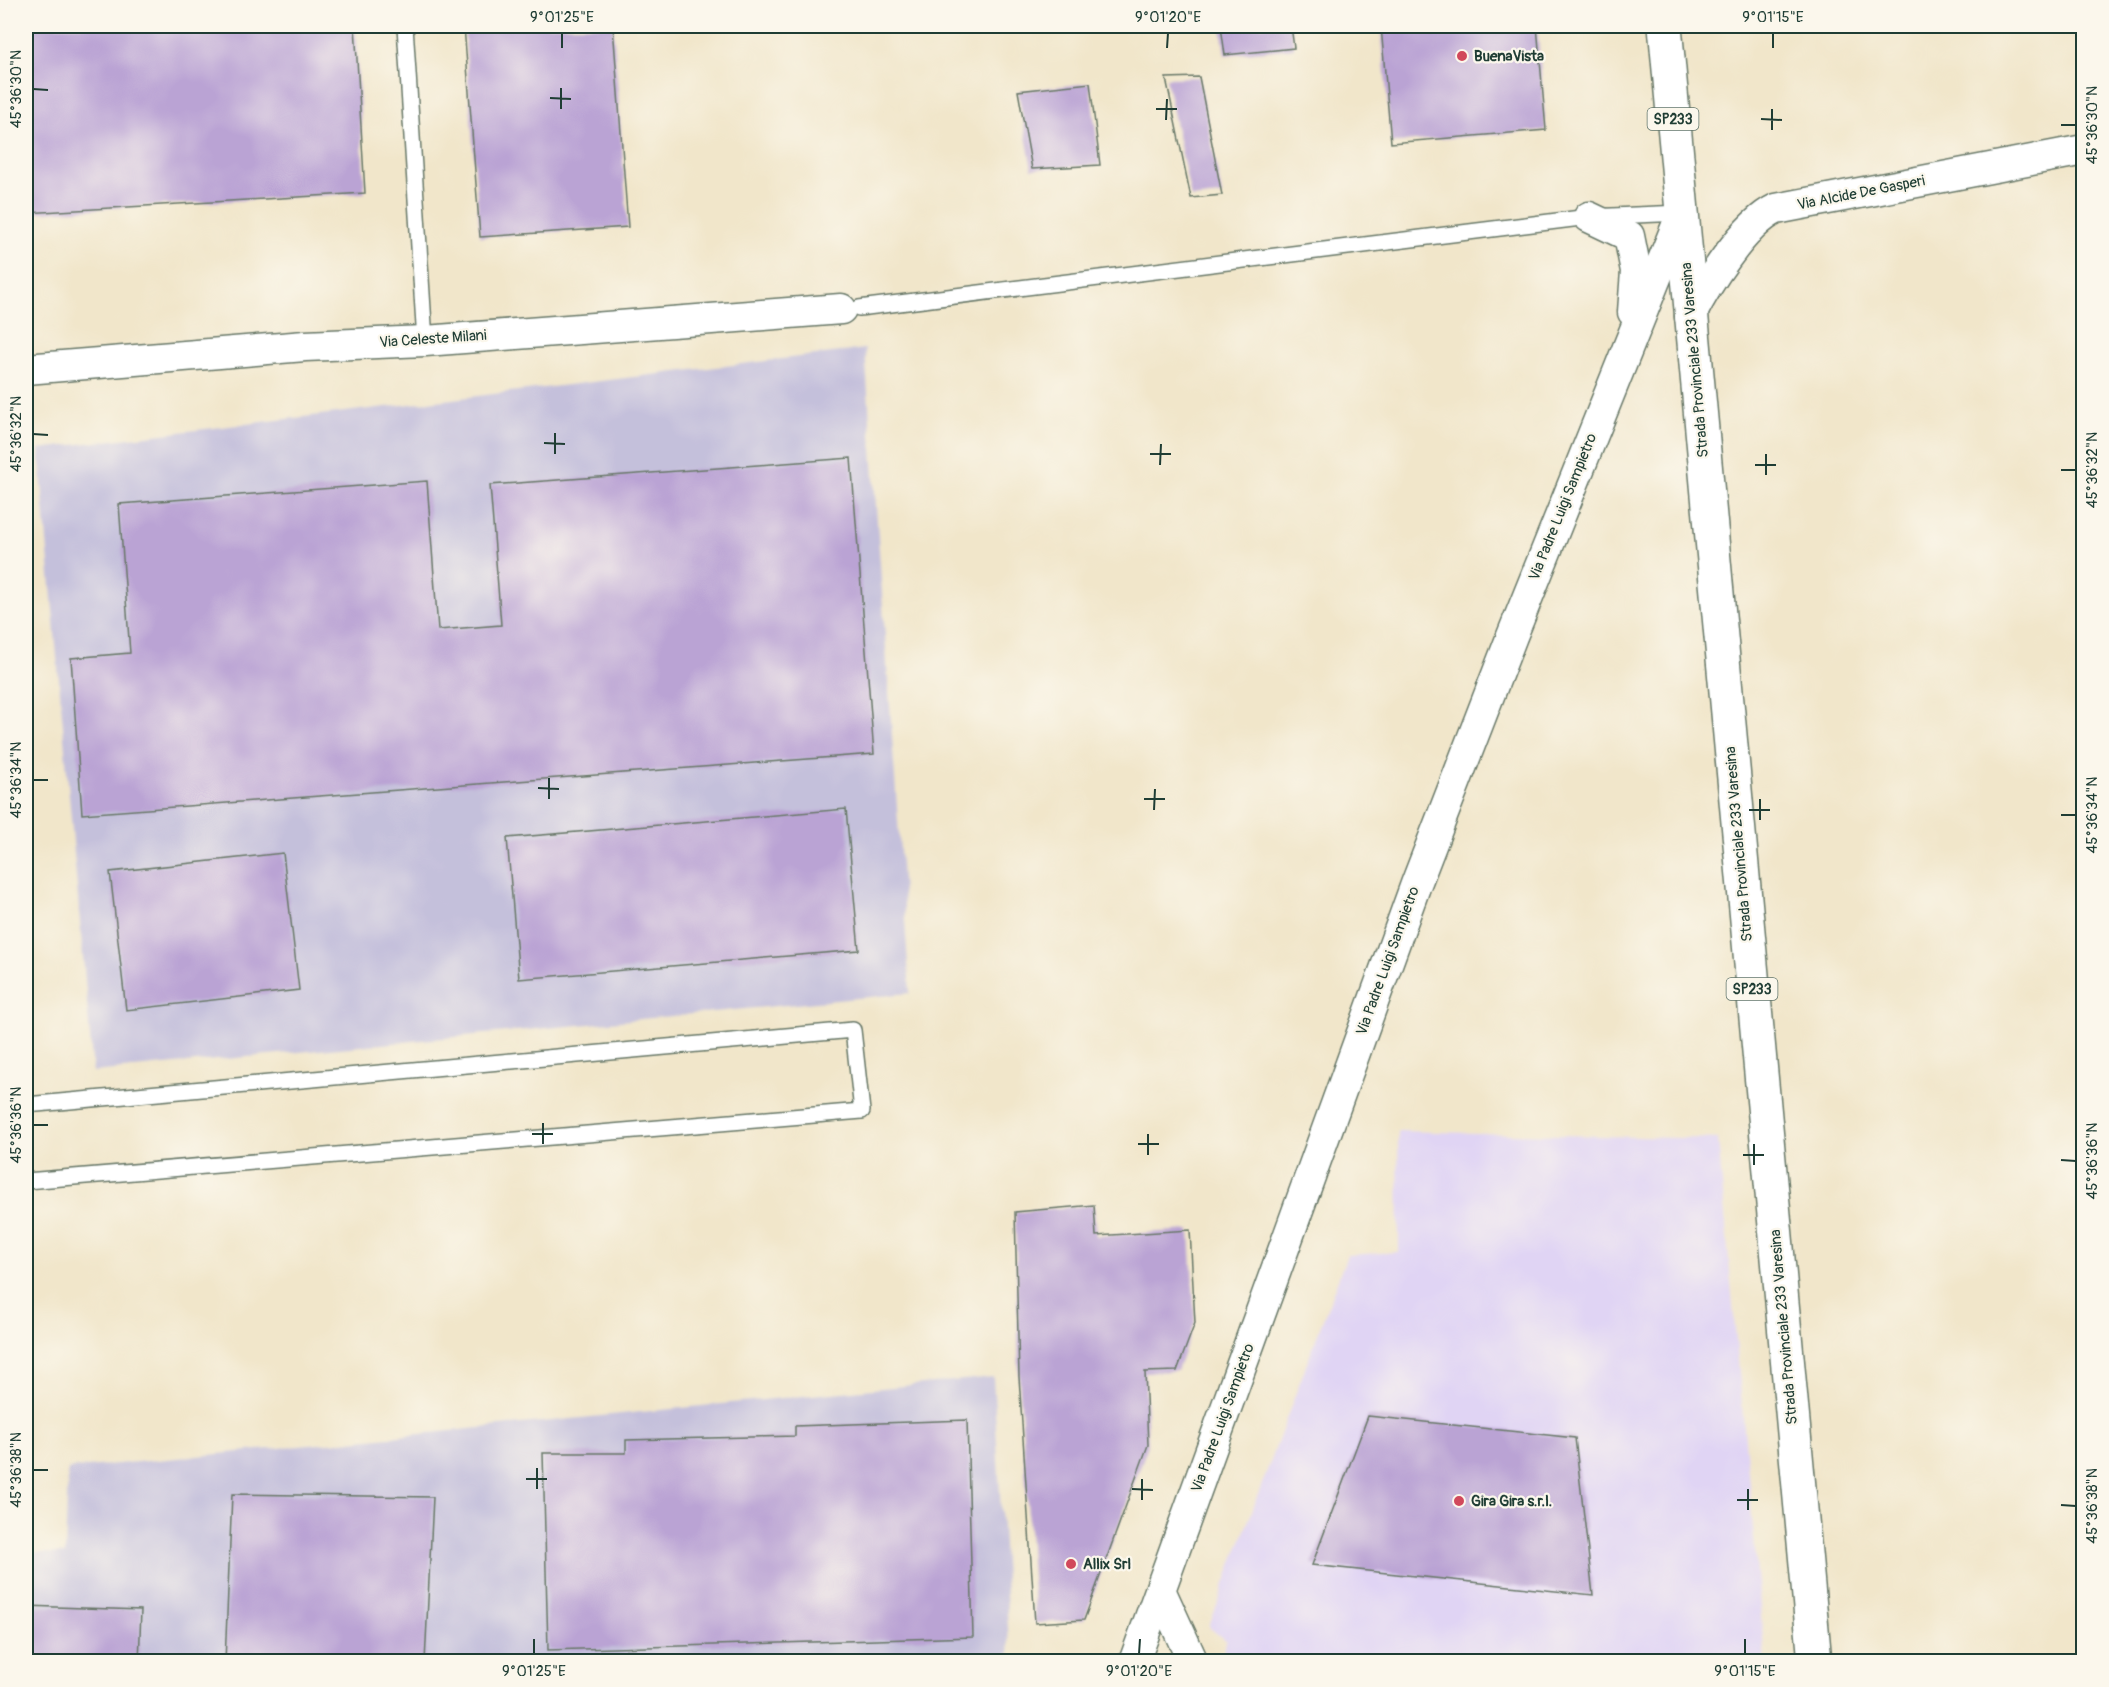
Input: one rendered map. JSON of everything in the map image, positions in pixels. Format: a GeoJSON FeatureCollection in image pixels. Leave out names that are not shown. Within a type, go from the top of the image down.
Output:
{"type":"FeatureCollection","features":[{"type":"Feature","properties":{"kind":"main road","name":"Strada Provinciale 233 Varesina"},"geometry":{"type":"LineString","coordinates":[[1665,26],[1815,1662]]}},
{"type":"Feature","properties":{"kind":"street","name":"Via Alcide De Gasperi"},"geometry":{"type":"LineString","coordinates":[[1690,317],[1702,293],[1735,247],[1767,213],[1776,209],[2084,150]]}},
{"type":"Feature","properties":{"kind":"street","name":"Via Padre Luigi Sampietro"},"geometry":{"type":"LineString","coordinates":[[1134,1662],[1416,884],[1503,658],[1682,213]]}},
{"type":"Feature","properties":{"kind":"street","name":"Via Padre Luigi Sampietro"},"geometry":{"type":"LineString","coordinates":[[1589,217],[1629,236],[1636,271],[1632,336]]}},
{"type":"Feature","properties":{"kind":"street","name":"Via Celeste Milani"},"geometry":{"type":"LineString","coordinates":[[26,369],[305,346],[425,341],[850,309]]}},
{"type":"Feature","properties":{"kind":"street"},"geometry":{"type":"LineString","coordinates":[[1161,1592],[1192,1662]]}},
{"type":"Feature","properties":{"kind":"lane"},"geometry":{"type":"LineString","coordinates":[[405,26],[425,341]]}},
{"type":"Feature","properties":{"kind":"lane"},"geometry":{"type":"LineString","coordinates":[[850,309],[1589,217],[1682,213]]}},
{"type":"Feature","properties":{"kind":"lane"},"geometry":{"type":"LineString","coordinates":[[26,1105],[854,1030],[862,1111],[26,1181]]}},
{"type":"Feature","properties":{"kind":"shaded area"},"geometry":{"type":"Polygon","coordinates":[[[865,349],[910,993],[93,1072],[39,449],[865,349]]]}},
{"type":"Feature","properties":{"kind":"shaded area"},"geometry":{"type":"Polygon","coordinates":[[[1398,1131],[1718,1139],[1765,1661],[1223,1661],[1226,1641],[1209,1627],[1347,1255],[1399,1252],[1398,1131]]]}},
{"type":"Feature","properties":{"kind":"shaded area"},"geometry":{"type":"Polygon","coordinates":[[[993,1377],[1010,1661],[26,1661],[26,1552],[65,1554],[68,1469],[993,1377]]]}},
{"type":"Feature","properties":{"kind":"building"},"geometry":{"type":"Polygon","coordinates":[[[26,26],[355,26],[365,193],[26,213],[26,26]]]}},
{"type":"Feature","properties":{"kind":"building"},"geometry":{"type":"Polygon","coordinates":[[[464,26],[613,26],[628,227],[480,237],[464,26]]]}},
{"type":"Feature","properties":{"kind":"building"},"geometry":{"type":"Polygon","coordinates":[[[1221,26],[1291,26],[1294,48],[1225,55],[1221,26]]]}},
{"type":"Feature","properties":{"kind":"building"},"geometry":{"type":"Polygon","coordinates":[[[1381,26],[1537,26],[1546,130],[1391,143],[1381,26]]]}},
{"type":"Feature","properties":{"kind":"building"},"geometry":{"type":"Polygon","coordinates":[[[1199,77],[1222,195],[1191,198],[1166,78],[1199,77]]]}},
{"type":"Feature","properties":{"kind":"building"},"geometry":{"type":"Polygon","coordinates":[[[1090,83],[1100,165],[1032,169],[1018,91],[1090,83]]]}},
{"type":"Feature","properties":{"kind":"building"},"geometry":{"type":"Polygon","coordinates":[[[851,458],[874,754],[82,814],[71,658],[130,653],[119,504],[427,481],[438,630],[501,625],[490,485],[851,458]]]}},
{"type":"Feature","properties":{"kind":"building"},"geometry":{"type":"Polygon","coordinates":[[[846,809],[859,950],[519,979],[507,838],[846,809]]]}},
{"type":"Feature","properties":{"kind":"building"},"geometry":{"type":"Polygon","coordinates":[[[283,853],[299,990],[126,1010],[110,872],[283,853]]]}},
{"type":"Feature","properties":{"kind":"building"},"geometry":{"type":"Polygon","coordinates":[[[1094,1205],[1096,1236],[1190,1230],[1195,1323],[1177,1371],[1145,1372],[1148,1445],[1084,1620],[1035,1623],[1019,1377],[1015,1212],[1094,1205]]]}},
{"type":"Feature","properties":{"kind":"building","name":"Gira Gira s.r.l."},"geometry":{"type":"Polygon","coordinates":[[[1368,1416],[1575,1438],[1593,1595],[1312,1565],[1368,1416]]]}},
{"type":"Feature","properties":{"kind":"building"},"geometry":{"type":"Polygon","coordinates":[[[967,1420],[973,1637],[548,1650],[543,1453],[626,1453],[626,1440],[795,1436],[795,1426],[967,1420]]]}},
{"type":"Feature","properties":{"kind":"building"},"geometry":{"type":"Polygon","coordinates":[[[232,1494],[433,1497],[425,1662],[225,1662],[232,1494]]]}},
{"type":"Feature","properties":{"kind":"building"},"geometry":{"type":"Polygon","coordinates":[[[26,1606],[141,1610],[139,1662],[26,1662],[26,1606]]]}},
{"type":"Feature","properties":{"kind":"place","name":"BuenaVista"},"geometry":{"type":"Point","coordinates":[1462,56]}},
{"type":"Feature","properties":{"kind":"place","name":"Gira Gira s.r.l."},"geometry":{"type":"Point","coordinates":[1459,1501]}},
{"type":"Feature","properties":{"kind":"place","name":"Allix Srl"},"geometry":{"type":"Point","coordinates":[1071,1564]}}]}
